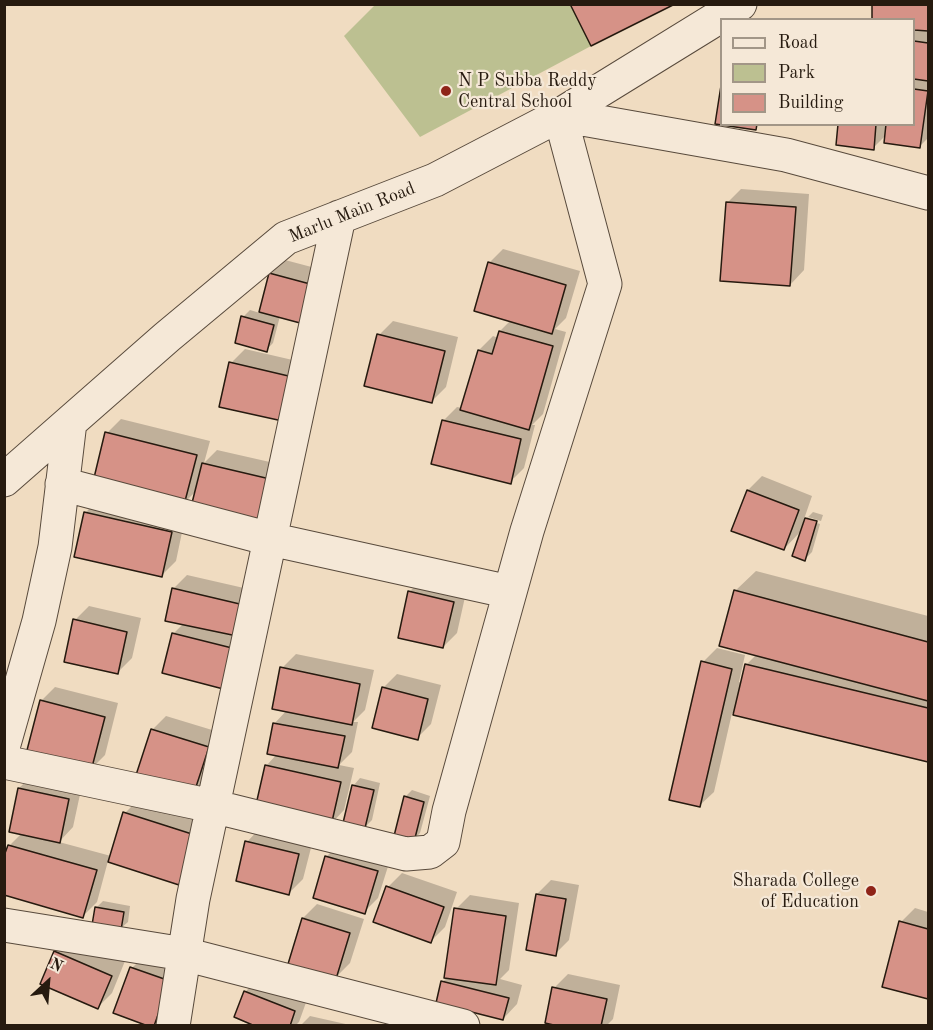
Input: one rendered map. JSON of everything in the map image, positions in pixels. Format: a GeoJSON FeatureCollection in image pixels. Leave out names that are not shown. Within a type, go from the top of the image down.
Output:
{"type":"FeatureCollection","features":[{"type":"Feature","properties":{"kind":"street","name":"Marlu Main Road"},"geometry":{"type":"LineString","coordinates":[[4,480],[167,337],[286,238],[435,180],[560,116],[740,4]]}},
{"type":"Feature","properties":{"kind":"street"},"geometry":{"type":"LineString","coordinates":[[4,762],[212,806],[406,854],[430,852],[443,842],[449,811],[510,592],[605,284],[560,116],[786,155],[928,192]]}},
{"type":"Feature","properties":{"kind":"street"},"geometry":{"type":"LineString","coordinates":[[173,1026],[193,898],[339,217]]}},
{"type":"Feature","properties":{"kind":"street"},"geometry":{"type":"LineString","coordinates":[[4,744],[39,621],[55,547],[70,422]]}},
{"type":"Feature","properties":{"kind":"street"},"geometry":{"type":"LineString","coordinates":[[62,484],[270,540],[510,592]]}},
{"type":"Feature","properties":{"kind":"street"},"geometry":{"type":"LineString","coordinates":[[4,925],[184,954],[463,1026]]}},
{"type":"Feature","properties":{"kind":"green space","name":"N P Subba Reddy Central School"},"geometry":{"type":"Polygon","coordinates":[[[570,4],[591,46],[420,137],[344,36],[375,5],[570,4]]]}},
{"type":"Feature","properties":{"kind":"building"},"geometry":{"type":"Polygon","coordinates":[[[570,4],[675,4],[591,46],[570,4]]]}},
{"type":"Feature","properties":{"kind":"building"},"geometry":{"type":"Polygon","coordinates":[[[872,4],[928,4],[928,31],[915,30],[915,18],[872,18],[872,4]]]}},
{"type":"Feature","properties":{"kind":"building"},"geometry":{"type":"Polygon","coordinates":[[[915,41],[928,43],[928,81],[915,79],[915,41]]]}},
{"type":"Feature","properties":{"kind":"building"},"geometry":{"type":"Polygon","coordinates":[[[915,89],[928,91],[920,148],[884,143],[886,126],[915,126],[915,89]]]}},
{"type":"Feature","properties":{"kind":"building"},"geometry":{"type":"Polygon","coordinates":[[[720,92],[720,125],[715,124],[720,92]]]}},
{"type":"Feature","properties":{"kind":"building"},"geometry":{"type":"Polygon","coordinates":[[[729,126],[757,126],[756,130],[729,126]]]}},
{"type":"Feature","properties":{"kind":"building"},"geometry":{"type":"Polygon","coordinates":[[[838,126],[876,126],[874,150],[836,145],[838,126]]]}},
{"type":"Feature","properties":{"kind":"building"},"geometry":{"type":"Polygon","coordinates":[[[726,202],[796,207],[790,286],[720,281],[726,202]]]}},
{"type":"Feature","properties":{"kind":"building"},"geometry":{"type":"Polygon","coordinates":[[[488,262],[566,285],[552,334],[474,311],[488,262]]]}},
{"type":"Feature","properties":{"kind":"building"},"geometry":{"type":"Polygon","coordinates":[[[269,273],[325,288],[315,327],[259,312],[269,273]]]}},
{"type":"Feature","properties":{"kind":"building"},"geometry":{"type":"Polygon","coordinates":[[[241,316],[274,325],[267,352],[235,343],[241,316]]]}},
{"type":"Feature","properties":{"kind":"building"},"geometry":{"type":"Polygon","coordinates":[[[499,331],[553,346],[529,430],[460,410],[478,350],[492,354],[499,331]]]}},
{"type":"Feature","properties":{"kind":"building"},"geometry":{"type":"Polygon","coordinates":[[[377,334],[445,351],[432,403],[364,386],[377,334]]]}},
{"type":"Feature","properties":{"kind":"building"},"geometry":{"type":"Polygon","coordinates":[[[229,362],[297,378],[287,422],[219,407],[229,362]]]}},
{"type":"Feature","properties":{"kind":"building"},"geometry":{"type":"Polygon","coordinates":[[[442,420],[521,439],[511,484],[431,464],[442,420]]]}},
{"type":"Feature","properties":{"kind":"building"},"geometry":{"type":"Polygon","coordinates":[[[105,432],[197,455],[184,505],[93,482],[105,432]]]}},
{"type":"Feature","properties":{"kind":"building"},"geometry":{"type":"Polygon","coordinates":[[[202,463],[270,479],[260,524],[191,507],[202,463]]]}},
{"type":"Feature","properties":{"kind":"building"},"geometry":{"type":"Polygon","coordinates":[[[747,490],[799,510],[784,550],[731,531],[747,490]]]}},
{"type":"Feature","properties":{"kind":"building"},"geometry":{"type":"Polygon","coordinates":[[[84,512],[172,532],[162,577],[74,557],[84,512]]]}},
{"type":"Feature","properties":{"kind":"building"},"geometry":{"type":"Polygon","coordinates":[[[805,518],[817,521],[805,561],[792,556],[805,518]]]}},
{"type":"Feature","properties":{"kind":"building"},"geometry":{"type":"Polygon","coordinates":[[[172,588],[244,605],[237,636],[165,621],[172,588]]]}},
{"type":"Feature","properties":{"kind":"building"},"geometry":{"type":"Polygon","coordinates":[[[734,590],[928,642],[928,701],[719,646],[734,590]]]}},
{"type":"Feature","properties":{"kind":"building"},"geometry":{"type":"Polygon","coordinates":[[[408,591],[454,602],[443,648],[398,638],[408,591]]]}},
{"type":"Feature","properties":{"kind":"building"},"geometry":{"type":"Polygon","coordinates":[[[73,619],[127,632],[118,674],[64,662],[73,619]]]}},
{"type":"Feature","properties":{"kind":"building"},"geometry":{"type":"Polygon","coordinates":[[[172,633],[240,650],[231,691],[162,673],[172,633]]]}},
{"type":"Feature","properties":{"kind":"building"},"geometry":{"type":"Polygon","coordinates":[[[701,661],[732,669],[700,807],[669,800],[701,661]]]}},
{"type":"Feature","properties":{"kind":"building"},"geometry":{"type":"Polygon","coordinates":[[[745,664],[928,708],[928,762],[733,715],[745,664]]]}},
{"type":"Feature","properties":{"kind":"building"},"geometry":{"type":"Polygon","coordinates":[[[280,667],[360,684],[352,725],[272,709],[280,667]]]}},
{"type":"Feature","properties":{"kind":"building"},"geometry":{"type":"Polygon","coordinates":[[[382,687],[428,699],[418,740],[372,728],[382,687]]]}},
{"type":"Feature","properties":{"kind":"building"},"geometry":{"type":"Polygon","coordinates":[[[40,700],[105,717],[91,771],[26,754],[40,700]]]}},
{"type":"Feature","properties":{"kind":"building"},"geometry":{"type":"Polygon","coordinates":[[[273,723],[345,736],[338,768],[267,754],[273,723]]]}},
{"type":"Feature","properties":{"kind":"building"},"geometry":{"type":"Polygon","coordinates":[[[151,729],[209,747],[194,793],[136,775],[151,729]]]}},
{"type":"Feature","properties":{"kind":"building"},"geometry":{"type":"Polygon","coordinates":[[[265,765],[341,782],[331,826],[255,809],[265,765]]]}},
{"type":"Feature","properties":{"kind":"building"},"geometry":{"type":"Polygon","coordinates":[[[352,785],[374,790],[365,828],[343,823],[352,785]]]}},
{"type":"Feature","properties":{"kind":"building"},"geometry":{"type":"Polygon","coordinates":[[[18,788],[69,799],[60,843],[9,832],[18,788]]]}},
{"type":"Feature","properties":{"kind":"building"},"geometry":{"type":"Polygon","coordinates":[[[404,796],[424,802],[414,842],[394,836],[404,796]]]}},
{"type":"Feature","properties":{"kind":"building"},"geometry":{"type":"Polygon","coordinates":[[[123,812],[195,835],[179,885],[108,862],[123,812]]]}},
{"type":"Feature","properties":{"kind":"building"},"geometry":{"type":"Polygon","coordinates":[[[245,841],[299,854],[289,895],[236,881],[245,841]]]}},
{"type":"Feature","properties":{"kind":"building"},"geometry":{"type":"Polygon","coordinates":[[[8,845],[97,870],[83,918],[4,895],[4,856],[8,845]]]}},
{"type":"Feature","properties":{"kind":"building"},"geometry":{"type":"Polygon","coordinates":[[[325,856],[378,871],[365,914],[313,898],[325,856]]]}},
{"type":"Feature","properties":{"kind":"building"},"geometry":{"type":"Polygon","coordinates":[[[386,886],[444,907],[431,943],[373,922],[386,886]]]}},
{"type":"Feature","properties":{"kind":"building"},"geometry":{"type":"Polygon","coordinates":[[[536,894],[566,899],[556,956],[526,950],[536,894]]]}},
{"type":"Feature","properties":{"kind":"building"},"geometry":{"type":"Polygon","coordinates":[[[95,907],[124,912],[121,930],[92,925],[95,907]]]}},
{"type":"Feature","properties":{"kind":"building"},"geometry":{"type":"Polygon","coordinates":[[[454,908],[506,916],[496,985],[444,978],[454,908]]]}},
{"type":"Feature","properties":{"kind":"building"},"geometry":{"type":"Polygon","coordinates":[[[302,918],[350,933],[336,979],[288,964],[302,918]]]}},
{"type":"Feature","properties":{"kind":"building"},"geometry":{"type":"Polygon","coordinates":[[[899,921],[928,929],[928,999],[882,987],[899,921]]]}},
{"type":"Feature","properties":{"kind":"building"},"geometry":{"type":"Polygon","coordinates":[[[54,951],[112,976],[98,1009],[40,984],[54,951]]]}},
{"type":"Feature","properties":{"kind":"building"},"geometry":{"type":"Polygon","coordinates":[[[130,967],[170,981],[154,1026],[148,1026],[113,1013],[130,967]]]}},
{"type":"Feature","properties":{"kind":"building"},"geometry":{"type":"Polygon","coordinates":[[[441,981],[509,998],[503,1020],[436,1003],[441,981]]]}},
{"type":"Feature","properties":{"kind":"building"},"geometry":{"type":"Polygon","coordinates":[[[552,987],[607,999],[601,1026],[558,1026],[545,1023],[552,987]]]}},
{"type":"Feature","properties":{"kind":"building"},"geometry":{"type":"Polygon","coordinates":[[[244,991],[295,1011],[290,1026],[255,1026],[234,1017],[244,991]]]}},
{"type":"Feature","properties":{"kind":"place","name":"N P Subba Reddy Central School"},"geometry":{"type":"Point","coordinates":[446,91]}},
{"type":"Feature","properties":{"kind":"place","name":"Sharada College of Education"},"geometry":{"type":"Point","coordinates":[871,891]}}]}
